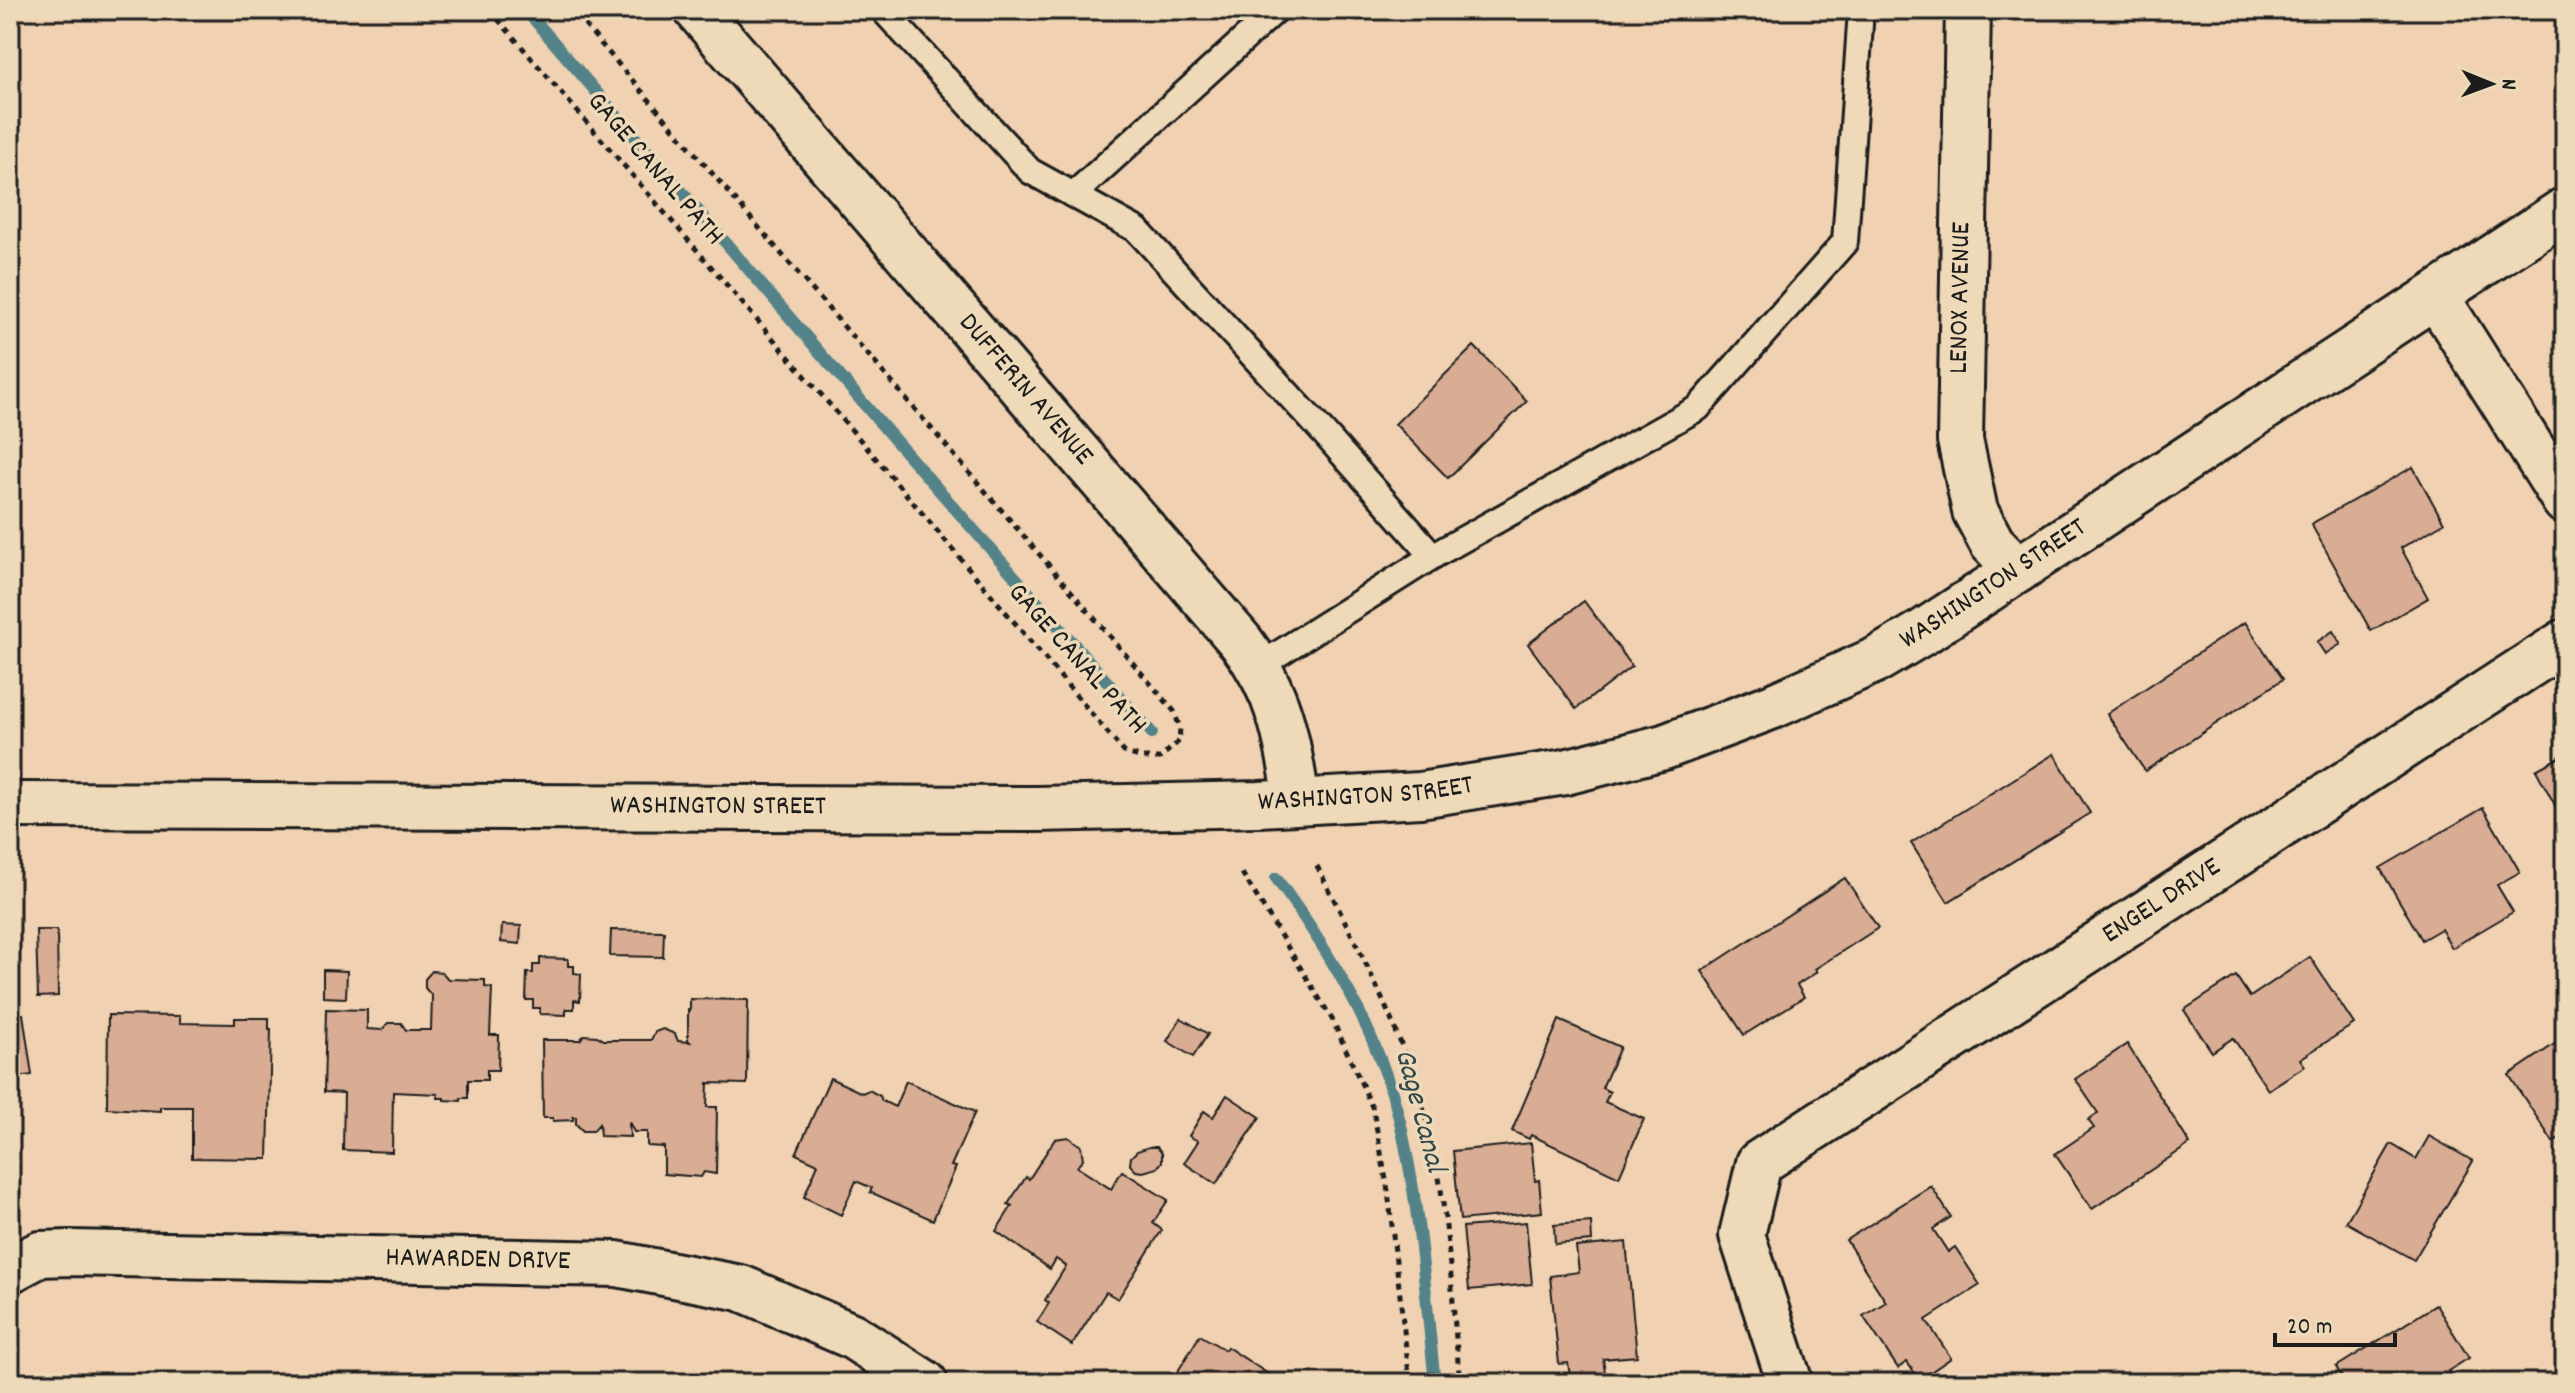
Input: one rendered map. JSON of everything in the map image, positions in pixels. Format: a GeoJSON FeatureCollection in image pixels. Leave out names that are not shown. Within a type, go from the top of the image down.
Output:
{"type":"FeatureCollection","features":[{"type":"Feature","properties":{"kind":"street","name":"DUFFERIN AVENUE"},"geometry":{"type":"LineString","coordinates":[[697,10],[1241,642],[1272,691],[1285,733],[1297,800]]}},
{"type":"Feature","properties":{"kind":"street","name":"LENOX AVENUE"},"geometry":{"type":"LineString","coordinates":[[1968,10],[1960,440],[1975,511],[1992,543],[2018,570]]}},
{"type":"Feature","properties":{"kind":"street","name":"WASHINGTON STREET"},"geometry":{"type":"LineString","coordinates":[[10,805],[1037,809],[1259,804],[1420,795],[1565,772],[1664,747],[1773,706],[1878,659],[2565,210]]}},
{"type":"Feature","properties":{"kind":"street"},"geometry":{"type":"LineString","coordinates":[[2436,296],[2565,501]]}},
{"type":"Feature","properties":{"kind":"street","name":"ENGEL DRIVE"},"geometry":{"type":"LineString","coordinates":[[1790,1383],[1742,1235],[1759,1163],[2565,642]]}},
{"type":"Feature","properties":{"kind":"street","name":"HAWARDEN DRIVE"},"geometry":{"type":"LineString","coordinates":[[10,1270],[40,1254],[70,1253],[617,1264],[741,1288],[852,1336],[925,1383]]}},
{"type":"Feature","properties":{"kind":"lane"},"geometry":{"type":"LineString","coordinates":[[883,10],[1030,171],[1137,230],[1433,556]]}},
{"type":"Feature","properties":{"kind":"lane"},"geometry":{"type":"LineString","coordinates":[[1073,195],[1276,10]]}},
{"type":"Feature","properties":{"kind":"lane"},"geometry":{"type":"LineString","coordinates":[[1259,666],[1433,556],[1698,408],[1845,242],[1861,10]]}},
{"type":"Feature","properties":{"kind":"path","name":"GAGE CANAL PATH"},"geometry":{"type":"LineString","coordinates":[[490,10],[1124,752],[1142,758],[1160,758],[1179,741],[1180,728],[1174,711],[572,10]]}},
{"type":"Feature","properties":{"kind":"path"},"geometry":{"type":"LineString","coordinates":[[1317,866],[1381,993],[1412,1076],[1433,1146],[1443,1212],[1460,1383]]}},
{"type":"Feature","properties":{"kind":"path"},"geometry":{"type":"LineString","coordinates":[[1242,873],[1332,1019],[1373,1109],[1388,1191],[1410,1383]]}},
{"type":"Feature","properties":{"kind":"building"},"geometry":{"type":"Polygon","coordinates":[[[1474,346],[1527,401],[1448,478],[1395,424],[1474,346]]]}},
{"type":"Feature","properties":{"kind":"building"},"geometry":{"type":"Polygon","coordinates":[[[2413,467],[2444,523],[2401,548],[2428,598],[2371,631],[2311,524],[2413,467]]]}},
{"type":"Feature","properties":{"kind":"building"},"geometry":{"type":"Polygon","coordinates":[[[1584,601],[1632,666],[1576,709],[1528,644],[1584,601]]]}},
{"type":"Feature","properties":{"kind":"building"},"geometry":{"type":"Polygon","coordinates":[[[2245,622],[2283,679],[2145,771],[2107,714],[2245,622]]]}},
{"type":"Feature","properties":{"kind":"building"},"geometry":{"type":"Polygon","coordinates":[[[2333,631],[2341,644],[2325,654],[2317,642],[2333,631]]]}},
{"type":"Feature","properties":{"kind":"building"},"geometry":{"type":"Polygon","coordinates":[[[2054,754],[2090,813],[1948,902],[1911,843],[2054,754]]]}},
{"type":"Feature","properties":{"kind":"building"},"geometry":{"type":"Polygon","coordinates":[[[2565,754],[2565,819],[2563,820],[2536,770],[2565,754]]]}},
{"type":"Feature","properties":{"kind":"building"},"geometry":{"type":"Polygon","coordinates":[[[2483,808],[2520,872],[2497,885],[2513,912],[2452,948],[2441,929],[2422,940],[2380,868],[2483,808]]]}},
{"type":"Feature","properties":{"kind":"building"},"geometry":{"type":"Polygon","coordinates":[[[1845,878],[1878,928],[1815,969],[1817,972],[1797,985],[1804,997],[1744,1035],[1702,971],[1845,878]]]}},
{"type":"Feature","properties":{"kind":"building"},"geometry":{"type":"Polygon","coordinates":[[[502,925],[521,926],[520,944],[501,942],[502,925]]]}},
{"type":"Feature","properties":{"kind":"building"},"geometry":{"type":"Polygon","coordinates":[[[36,930],[57,930],[58,996],[38,997],[36,930]]]}},
{"type":"Feature","properties":{"kind":"building"},"geometry":{"type":"Polygon","coordinates":[[[611,930],[664,931],[663,957],[610,956],[611,930]]]}},
{"type":"Feature","properties":{"kind":"building"},"geometry":{"type":"Polygon","coordinates":[[[2310,957],[2354,1024],[2300,1059],[2305,1066],[2268,1090],[2233,1038],[2212,1052],[2184,1010],[2236,976],[2250,997],[2310,957]]]}},
{"type":"Feature","properties":{"kind":"building"},"geometry":{"type":"Polygon","coordinates":[[[540,958],[568,959],[568,966],[574,966],[574,973],[581,974],[580,1001],[574,1000],[574,1009],[566,1009],[566,1015],[540,1014],[540,1008],[533,1008],[533,1000],[526,1000],[527,973],[533,973],[533,965],[540,965],[540,958]]]}},
{"type":"Feature","properties":{"kind":"building"},"geometry":{"type":"Polygon","coordinates":[[[323,970],[347,971],[346,998],[323,997],[323,970]]]}},
{"type":"Feature","properties":{"kind":"building"},"geometry":{"type":"Polygon","coordinates":[[[432,971],[442,972],[448,979],[485,980],[485,987],[492,988],[490,1035],[499,1035],[498,1070],[487,1070],[487,1080],[468,1080],[468,1098],[461,1098],[461,1101],[444,1100],[438,1098],[438,1094],[393,1092],[392,1152],[343,1150],[344,1093],[324,1092],[326,1009],[367,1010],[367,1029],[382,1030],[388,1023],[401,1023],[406,1030],[431,1030],[432,996],[425,988],[425,979],[432,971]]]}},
{"type":"Feature","properties":{"kind":"building"},"geometry":{"type":"Polygon","coordinates":[[[690,999],[748,1000],[747,1084],[708,1083],[707,1107],[717,1107],[716,1174],[704,1172],[701,1177],[664,1174],[664,1147],[647,1146],[647,1132],[634,1132],[629,1122],[630,1137],[600,1136],[599,1124],[593,1131],[583,1131],[576,1124],[576,1117],[573,1120],[553,1121],[553,1118],[543,1118],[542,1040],[580,1040],[584,1035],[604,1040],[651,1040],[655,1032],[663,1029],[675,1034],[678,1041],[690,1042],[690,999]]]}},
{"type":"Feature","properties":{"kind":"building"},"geometry":{"type":"Polygon","coordinates":[[[23,1014],[32,1075],[10,1078],[10,1015],[23,1014]]]}},
{"type":"Feature","properties":{"kind":"building"},"geometry":{"type":"Polygon","coordinates":[[[108,1015],[180,1016],[180,1023],[235,1024],[235,1018],[269,1018],[268,1159],[192,1158],[192,1107],[160,1107],[160,1111],[107,1108],[108,1015]]]}},
{"type":"Feature","properties":{"kind":"building"},"geometry":{"type":"Polygon","coordinates":[[[1181,1018],[1208,1034],[1193,1057],[1167,1041],[1181,1018]]]}},
{"type":"Feature","properties":{"kind":"building"},"geometry":{"type":"Polygon","coordinates":[[[1559,1020],[1620,1047],[1602,1088],[1610,1092],[1605,1102],[1644,1119],[1619,1177],[1531,1135],[1529,1139],[1512,1131],[1559,1020]]]}},
{"type":"Feature","properties":{"kind":"building"},"geometry":{"type":"Polygon","coordinates":[[[2565,1029],[2565,1134],[2553,1142],[2509,1075],[2562,1039],[2559,1033],[2565,1029]]]}},
{"type":"Feature","properties":{"kind":"building"},"geometry":{"type":"Polygon","coordinates":[[[2127,1044],[2190,1144],[2092,1209],[2055,1154],[2094,1128],[2088,1120],[2098,1113],[2075,1079],[2127,1044]]]}},
{"type":"Feature","properties":{"kind":"building"},"geometry":{"type":"Polygon","coordinates":[[[830,1078],[862,1093],[869,1090],[895,1107],[906,1081],[975,1112],[951,1166],[956,1167],[933,1220],[870,1192],[872,1188],[856,1181],[841,1215],[804,1197],[818,1164],[796,1154],[830,1078]]]}},
{"type":"Feature","properties":{"kind":"building"},"geometry":{"type":"Polygon","coordinates":[[[1227,1095],[1260,1117],[1216,1184],[1184,1163],[1198,1141],[1189,1136],[1204,1111],[1213,1117],[1227,1095]]]}},
{"type":"Feature","properties":{"kind":"building"},"geometry":{"type":"Polygon","coordinates":[[[2429,1136],[2473,1161],[2414,1260],[2346,1222],[2391,1144],[2416,1159],[2429,1136]]]}},
{"type":"Feature","properties":{"kind":"building"},"geometry":{"type":"Polygon","coordinates":[[[1068,1137],[1081,1146],[1083,1159],[1077,1167],[1111,1189],[1122,1171],[1168,1200],[1153,1223],[1162,1230],[1118,1299],[1106,1292],[1072,1345],[1037,1322],[1049,1303],[1045,1300],[1066,1266],[1056,1259],[1050,1269],[996,1231],[1012,1206],[1008,1204],[1055,1139],[1068,1137]]]}},
{"type":"Feature","properties":{"kind":"building"},"geometry":{"type":"Polygon","coordinates":[[[1531,1143],[1542,1212],[1460,1220],[1453,1151],[1531,1143]]]}},
{"type":"Feature","properties":{"kind":"building"},"geometry":{"type":"Polygon","coordinates":[[[1149,1147],[1157,1147],[1162,1153],[1162,1162],[1157,1168],[1136,1171],[1130,1165],[1131,1157],[1149,1147]]]}},
{"type":"Feature","properties":{"kind":"building"},"geometry":{"type":"Polygon","coordinates":[[[1931,1186],[1951,1217],[1933,1229],[1948,1252],[1955,1247],[1980,1285],[1926,1320],[1951,1358],[1919,1380],[1907,1362],[1898,1368],[1863,1316],[1886,1302],[1846,1240],[1931,1186]]]}},
{"type":"Feature","properties":{"kind":"building"},"geometry":{"type":"Polygon","coordinates":[[[1526,1222],[1532,1284],[1469,1290],[1463,1227],[1526,1222]]]}},
{"type":"Feature","properties":{"kind":"building"},"geometry":{"type":"Polygon","coordinates":[[[1591,1222],[1592,1241],[1555,1244],[1554,1225],[1591,1222]]]}},
{"type":"Feature","properties":{"kind":"building"},"geometry":{"type":"Polygon","coordinates":[[[1626,1242],[1637,1356],[1603,1359],[1605,1372],[1596,1382],[1580,1383],[1570,1376],[1568,1363],[1559,1364],[1550,1276],[1579,1272],[1576,1247],[1626,1242]]]}},
{"type":"Feature","properties":{"kind":"building"},"geometry":{"type":"Polygon","coordinates":[[[2436,1305],[2469,1358],[2448,1371],[2456,1383],[2346,1383],[2336,1367],[2436,1305]]]}},
{"type":"Feature","properties":{"kind":"building"},"geometry":{"type":"Polygon","coordinates":[[[1200,1335],[1225,1350],[1227,1347],[1282,1383],[1175,1383],[1172,1381],[1200,1335]]]}},
{"type":"Feature","properties":{"kind":"waterway"},"geometry":{"type":"LineString","coordinates":[[526,10],[894,439],[1152,733]]}},
{"type":"Feature","properties":{"kind":"waterway","name":"Gage Canal"},"geometry":{"type":"LineString","coordinates":[[1276,878],[1337,970],[1384,1069],[1404,1140],[1415,1200],[1435,1383]]}}]}
